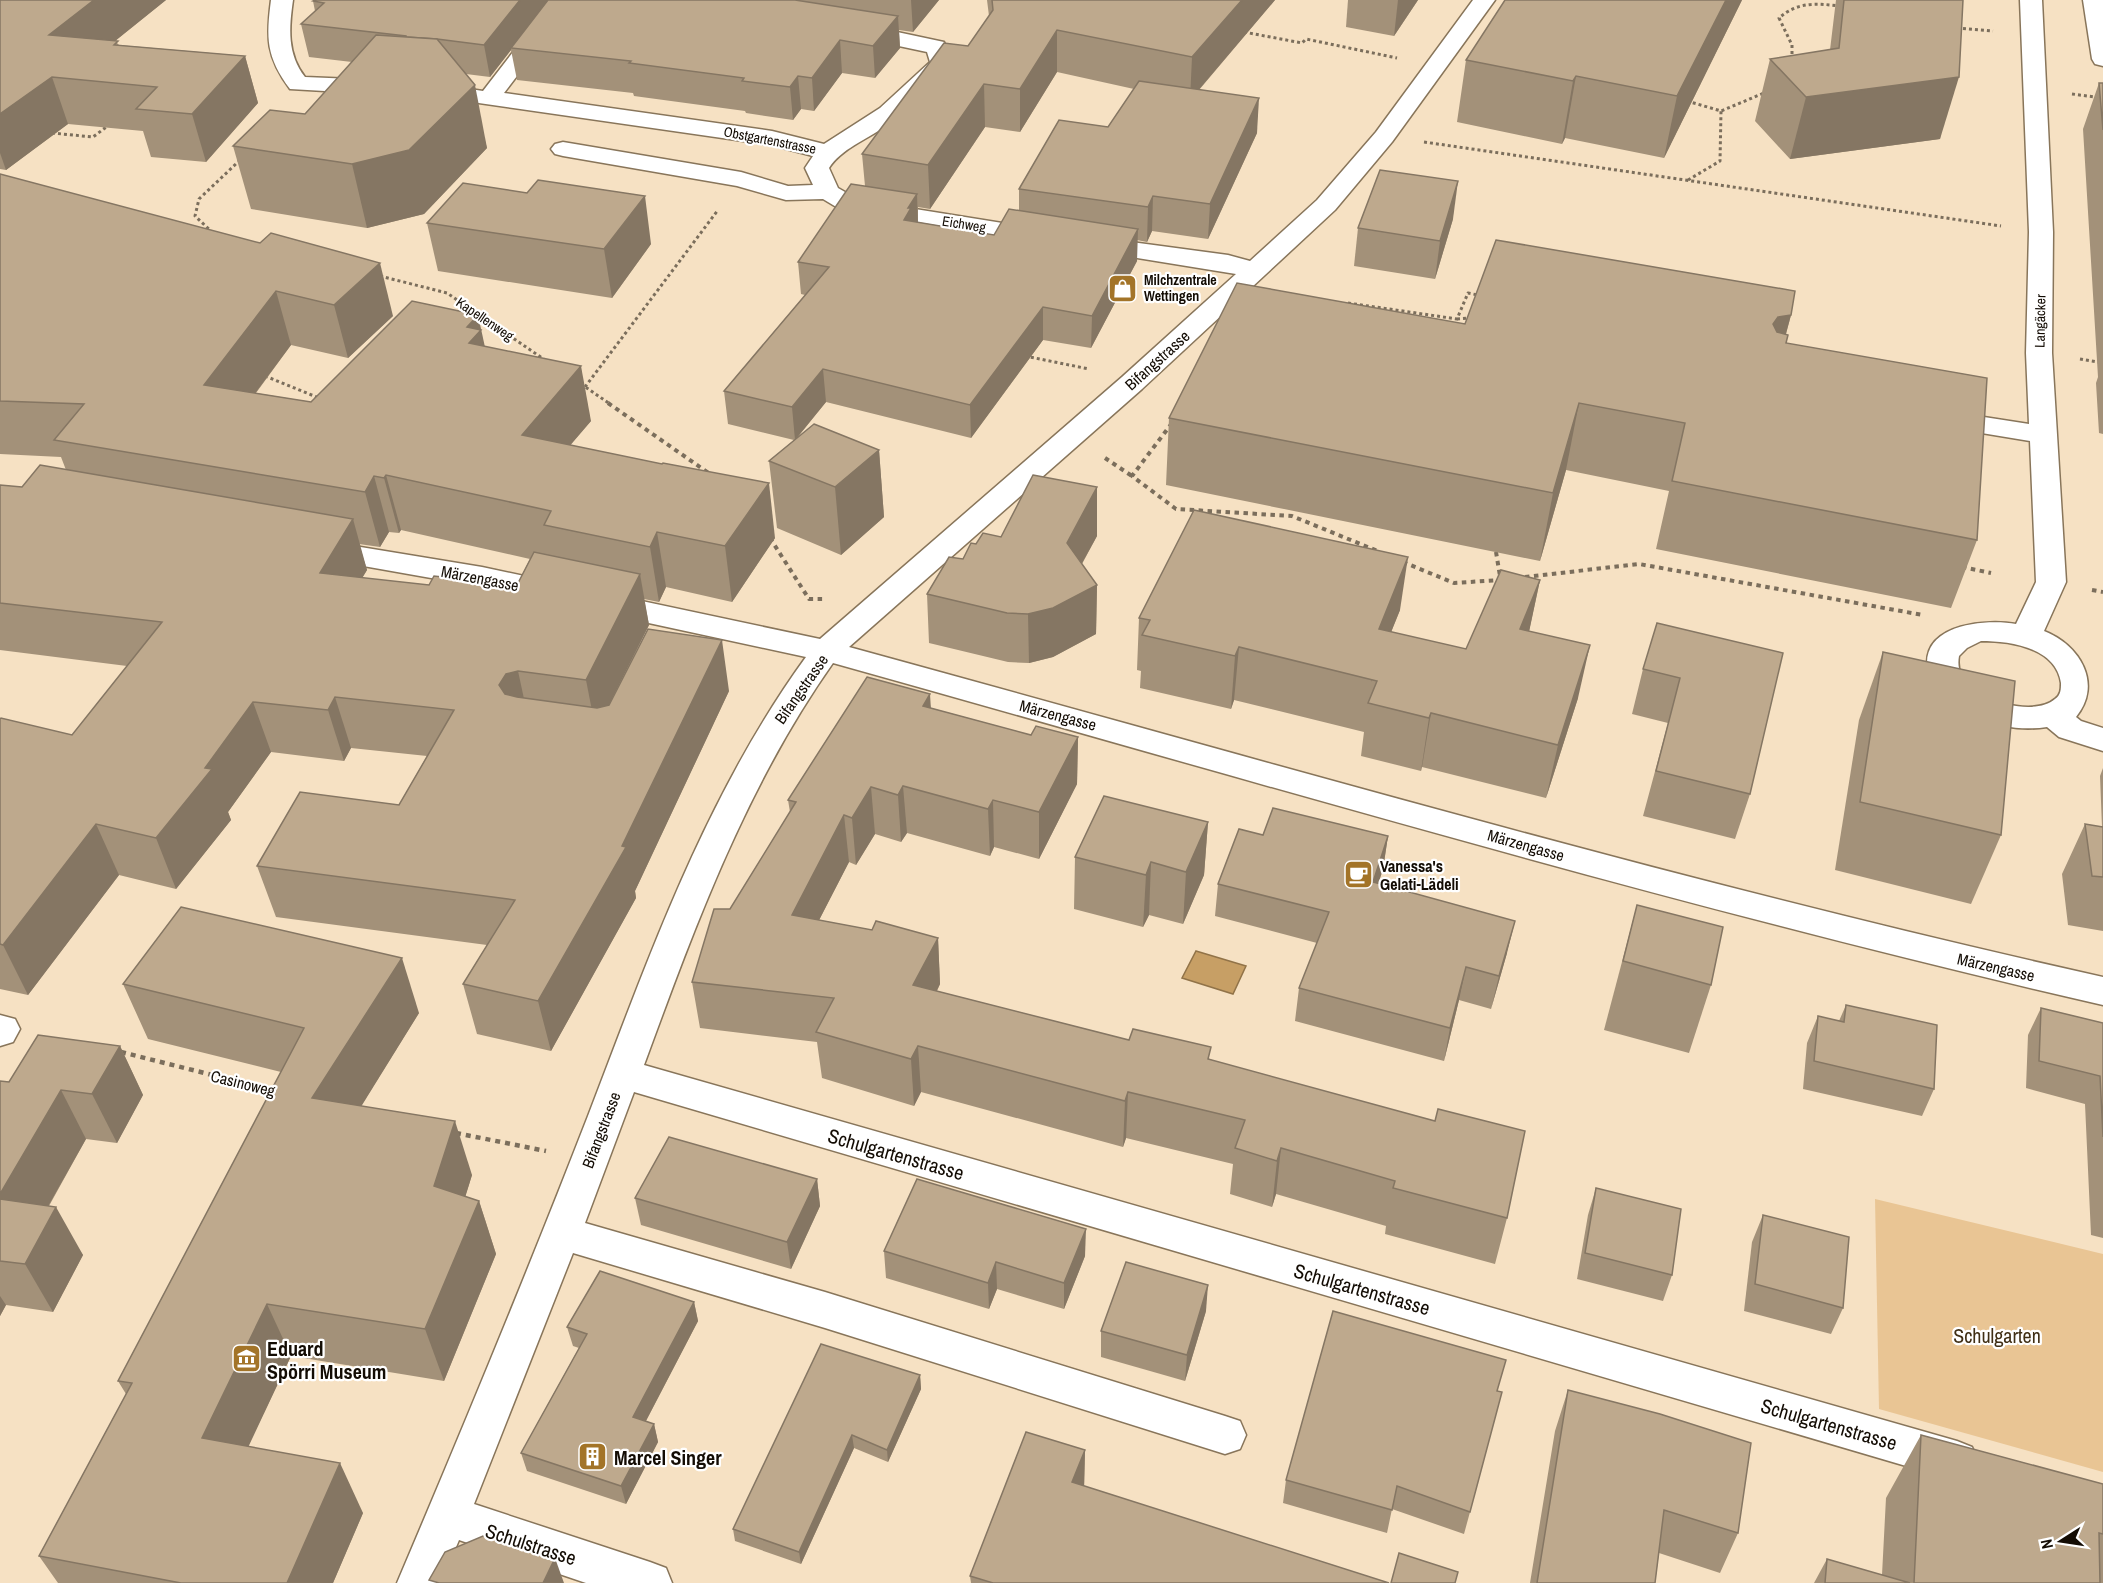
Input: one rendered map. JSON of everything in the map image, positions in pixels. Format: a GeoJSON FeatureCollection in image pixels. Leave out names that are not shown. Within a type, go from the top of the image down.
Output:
{"type":"FeatureCollection","features":[{"type":"Feature","properties":{"kind":"street","name":"Obstgartenstrasse"},"geometry":{"type":"LineString","coordinates":[[282,0],[278,32],[279,51],[286,70],[298,84],[399,88],[490,97],[772,138],[827,152],[860,135],[901,104],[942,63],[936,47],[837,28]]}},
{"type":"Feature","properties":{"kind":"street"},"geometry":{"type":"LineString","coordinates":[[490,97],[564,0]]}},
{"type":"Feature","properties":{"kind":"street","name":"Bifangstrasse"},"geometry":{"type":"LineString","coordinates":[[419,1583],[561,1233],[693,889],[744,779],[790,700],[826,651],[1132,383],[1326,205],[1384,137],[1484,0]]}},
{"type":"Feature","properties":{"kind":"street","name":"Langäcker"},"geometry":{"type":"LineString","coordinates":[[2026,636],[2051,582],[2039,353],[2041,232],[2031,0]]}},
{"type":"Feature","properties":{"kind":"street"},"geometry":{"type":"LineString","coordinates":[[2094,0],[2102,48]]}},
{"type":"Feature","properties":{"kind":"street"},"geometry":{"type":"LineString","coordinates":[[562,149],[741,179],[786,193],[828,192],[817,168],[827,152]]}},
{"type":"Feature","properties":{"kind":"street","name":"Eichweg"},"geometry":{"type":"LineString","coordinates":[[828,192],[852,206],[1022,234],[1228,263],[1255,271]]}},
{"type":"Feature","properties":{"kind":"street"},"geometry":{"type":"LineString","coordinates":[[1914,414],[2044,435]]}},
{"type":"Feature","properties":{"kind":"street","name":"Märzengasse"},"geometry":{"type":"LineString","coordinates":[[288,544],[482,577],[826,651],[1579,860],[1948,956],[2103,991]]}},
{"type":"Feature","properties":{"kind":"street"},"geometry":{"type":"LineString","coordinates":[[655,646],[672,617]]}},
{"type":"Feature","properties":{"kind":"street"},"geometry":{"type":"LineString","coordinates":[[2004,631],[2026,636],[2061,655],[2078,680],[2078,694],[2069,707],[2053,715],[2020,717],[1984,708],[1964,696],[1949,681],[1942,666],[1942,655],[1950,642],[1965,634],[2004,631]]}},
{"type":"Feature","properties":{"kind":"street"},"geometry":{"type":"LineString","coordinates":[[2053,715],[2070,729],[2103,740]]}},
{"type":"Feature","properties":{"kind":"street","name":"Schulgartenstrasse"},"geometry":{"type":"LineString","coordinates":[[622,1074],[1988,1470]]}},
{"type":"Feature","properties":{"kind":"street"},"geometry":{"type":"LineString","coordinates":[[561,1233],[825,1310],[1225,1435]]}},
{"type":"Feature","properties":{"kind":"street","name":"Schulstrasse"},"geometry":{"type":"LineString","coordinates":[[447,1516],[650,1583]]}},
{"type":"Feature","properties":{"kind":"path"},"geometry":{"type":"LineString","coordinates":[[1792,63],[1792,45],[1779,18],[1787,10],[1803,3],[1841,6]]}},
{"type":"Feature","properties":{"kind":"path"},"geometry":{"type":"LineString","coordinates":[[1952,28],[1993,31]]}},
{"type":"Feature","properties":{"kind":"path"},"geometry":{"type":"LineString","coordinates":[[1237,30],[1302,43],[1306,39],[1436,66]]}},
{"type":"Feature","properties":{"kind":"path"},"geometry":{"type":"LineString","coordinates":[[1688,101],[1721,111],[1773,88]]}},
{"type":"Feature","properties":{"kind":"path"},"geometry":{"type":"LineString","coordinates":[[1687,181],[1720,161],[1721,111]]}},
{"type":"Feature","properties":{"kind":"path"},"geometry":{"type":"LineString","coordinates":[[46,133],[93,137],[111,123]]}},
{"type":"Feature","properties":{"kind":"path"},"geometry":{"type":"LineString","coordinates":[[1384,137],[2041,232]]}},
{"type":"Feature","properties":{"kind":"path"},"geometry":{"type":"LineString","coordinates":[[217,236],[195,216],[199,199],[241,159]]}},
{"type":"Feature","properties":{"kind":"path"},"geometry":{"type":"LineString","coordinates":[[585,387],[741,179]]}},
{"type":"Feature","properties":{"kind":"path","name":"Kapellenweg"},"geometry":{"type":"LineString","coordinates":[[378,276],[447,293],[545,360]]}},
{"type":"Feature","properties":{"kind":"path"},"geometry":{"type":"LineString","coordinates":[[1457,319],[1468,293],[1480,295]]}},
{"type":"Feature","properties":{"kind":"path"},"geometry":{"type":"LineString","coordinates":[[1344,302],[1457,319],[1473,318]]}},
{"type":"Feature","properties":{"kind":"path"},"geometry":{"type":"LineString","coordinates":[[467,318],[477,314]]}},
{"type":"Feature","properties":{"kind":"path"},"geometry":{"type":"LineString","coordinates":[[1015,354],[1107,373],[1132,383]]}},
{"type":"Feature","properties":{"kind":"path"},"geometry":{"type":"LineString","coordinates":[[258,373],[322,399]]}},
{"type":"Feature","properties":{"kind":"path"},"geometry":{"type":"LineString","coordinates":[[575,380],[705,468],[712,476]]}},
{"type":"Feature","properties":{"kind":"path"},"geometry":{"type":"LineString","coordinates":[[1132,476],[1176,419]]}},
{"type":"Feature","properties":{"kind":"path"},"geometry":{"type":"LineString","coordinates":[[1097,453],[1176,509],[1292,516],[1390,556]]}},
{"type":"Feature","properties":{"kind":"path"},"geometry":{"type":"LineString","coordinates":[[766,532],[809,599]]}},
{"type":"Feature","properties":{"kind":"path"},"geometry":{"type":"LineString","coordinates":[[1400,561],[1454,583],[1501,580],[1496,552]]}},
{"type":"Feature","properties":{"kind":"path"},"geometry":{"type":"LineString","coordinates":[[1524,578],[1639,564],[1924,615]]}},
{"type":"Feature","properties":{"kind":"path"},"geometry":{"type":"LineString","coordinates":[[1954,566],[1991,573]]}},
{"type":"Feature","properties":{"kind":"path","name":"Casinoweg"},"geometry":{"type":"LineString","coordinates":[[111,1050],[280,1092]]}},
{"type":"Feature","properties":{"kind":"path"},"geometry":{"type":"LineString","coordinates":[[451,1132],[590,1159]]}},
{"type":"Feature","properties":{"kind":"green space","name":"Schulgarten"},"geometry":{"type":"Polygon","coordinates":[[[1875,1199],[2103,1254],[2103,1472],[1879,1409],[1875,1199]]]}},
{"type":"Feature","properties":{"kind":"shaded area"},"geometry":{"type":"Polygon","coordinates":[[[1196,951],[1246,966],[1233,994],[1182,978],[1196,951]]]}},
{"type":"Feature","properties":{"kind":"building"},"geometry":{"type":"Polygon","coordinates":[[[0,0],[94,0],[49,35],[118,41],[114,45],[245,56],[192,114],[136,109],[157,87],[52,77],[0,114],[0,0]]]}},
{"type":"Feature","properties":{"kind":"building"},"geometry":{"type":"Polygon","coordinates":[[[520,0],[484,45],[301,24],[324,3],[313,1],[520,0]]]}},
{"type":"Feature","properties":{"kind":"building"},"geometry":{"type":"Polygon","coordinates":[[[548,0],[795,0],[898,16],[873,46],[840,40],[812,78],[798,76],[790,87],[742,81],[744,78],[629,63],[631,61],[511,48],[548,0]]]}},
{"type":"Feature","properties":{"kind":"building"},"geometry":{"type":"Polygon","coordinates":[[[992,0],[1242,0],[1192,57],[1057,30],[1020,89],[984,84],[928,165],[862,154],[944,43],[968,46],[993,10],[992,0]]]}},
{"type":"Feature","properties":{"kind":"building"},"geometry":{"type":"Polygon","coordinates":[[[1505,0],[1726,0],[1677,96],[1576,76],[1573,81],[1466,60],[1505,0]]]}},
{"type":"Feature","properties":{"kind":"building"},"geometry":{"type":"Polygon","coordinates":[[[1844,0],[1963,0],[1959,77],[1806,97],[1770,59],[1839,48],[1844,0]]]}},
{"type":"Feature","properties":{"kind":"building"},"geometry":{"type":"Polygon","coordinates":[[[376,35],[437,39],[475,85],[409,150],[352,164],[233,146],[270,110],[305,114],[376,35]]]}},
{"type":"Feature","properties":{"kind":"building"},"geometry":{"type":"Polygon","coordinates":[[[1139,81],[1259,98],[1210,204],[1153,196],[1148,207],[1019,189],[1059,120],[1108,127],[1139,81]]]}},
{"type":"Feature","properties":{"kind":"building"},"geometry":{"type":"Polygon","coordinates":[[[2099,83],[2103,83],[2103,130],[2099,83]]]}},
{"type":"Feature","properties":{"kind":"building"},"geometry":{"type":"Polygon","coordinates":[[[1380,170],[1458,181],[1440,241],[1358,228],[1380,170]]]}},
{"type":"Feature","properties":{"kind":"building"},"geometry":{"type":"Polygon","coordinates":[[[0,174],[260,243],[271,233],[380,263],[334,305],[276,291],[204,385],[311,402],[412,301],[478,315],[467,327],[481,330],[469,343],[581,366],[522,435],[769,483],[725,546],[657,532],[650,547],[544,525],[551,511],[386,475],[384,478],[374,476],[365,492],[54,440],[84,404],[0,401],[0,174]]]}},
{"type":"Feature","properties":{"kind":"building"},"geometry":{"type":"Polygon","coordinates":[[[538,180],[645,196],[604,249],[427,223],[463,183],[527,193],[538,180]]]}},
{"type":"Feature","properties":{"kind":"building"},"geometry":{"type":"Polygon","coordinates":[[[851,184],[917,194],[904,220],[994,235],[1009,209],[1138,229],[1092,316],[1043,307],[970,405],[823,369],[792,407],[724,391],[829,267],[798,262],[851,184]]]}},
{"type":"Feature","properties":{"kind":"building"},"geometry":{"type":"Polygon","coordinates":[[[1496,240],[1795,291],[1791,315],[1778,317],[1773,324],[1777,332],[1788,335],[1786,343],[1987,378],[1977,540],[1672,481],[1685,423],[1579,403],[1553,493],[1169,418],[1237,283],[1465,324],[1496,240]]]}},
{"type":"Feature","properties":{"kind":"building"},"geometry":{"type":"Polygon","coordinates":[[[814,424],[879,450],[835,487],[769,461],[814,424]]]}},
{"type":"Feature","properties":{"kind":"building"},"geometry":{"type":"Polygon","coordinates":[[[40,465],[353,519],[320,573],[429,585],[434,576],[517,585],[534,552],[640,574],[586,680],[518,671],[506,674],[499,685],[505,694],[597,708],[609,705],[648,629],[722,640],[622,846],[626,847],[538,1001],[463,984],[515,900],[257,866],[300,792],[399,805],[454,710],[335,697],[328,710],[253,702],[205,768],[212,769],[156,838],[96,824],[3,945],[0,944],[0,719],[72,735],[162,622],[0,603],[0,485],[22,487],[40,465]]]}},
{"type":"Feature","properties":{"kind":"building"},"geometry":{"type":"Polygon","coordinates":[[[1033,475],[1097,487],[1067,543],[1097,585],[1053,608],[1028,614],[1007,613],[927,594],[949,557],[963,559],[971,543],[976,544],[983,533],[1001,537],[1033,475]]]}},
{"type":"Feature","properties":{"kind":"building"},"geometry":{"type":"Polygon","coordinates":[[[1194,510],[1408,557],[1379,629],[1466,649],[1501,570],[1540,580],[1520,629],[1590,645],[1558,745],[1431,713],[1429,718],[1368,703],[1377,681],[1239,647],[1235,656],[1142,635],[1150,620],[1139,618],[1194,510]]]}},
{"type":"Feature","properties":{"kind":"building"},"geometry":{"type":"Polygon","coordinates":[[[1657,623],[1783,653],[1750,794],[1656,771],[1680,678],[1643,669],[1657,623]]]}},
{"type":"Feature","properties":{"kind":"building"},"geometry":{"type":"Polygon","coordinates":[[[1883,652],[2015,681],[2001,835],[1860,802],[1883,652]]]}},
{"type":"Feature","properties":{"kind":"building"},"geometry":{"type":"Polygon","coordinates":[[[867,677],[930,694],[923,706],[1031,735],[1036,726],[1078,737],[1039,812],[993,800],[988,809],[903,786],[898,795],[871,787],[852,818],[844,815],[792,915],[872,930],[876,921],[938,938],[913,985],[1129,1040],[1133,1029],[1211,1047],[1208,1059],[1435,1121],[1438,1109],[1525,1131],[1507,1218],[1393,1188],[1395,1181],[1281,1148],[1277,1161],[1235,1148],[1245,1120],[1128,1092],[1125,1101],[918,1046],[911,1059],[816,1032],[834,998],[692,982],[714,909],[730,909],[796,802],[788,800],[867,677]]]}},
{"type":"Feature","properties":{"kind":"building"},"geometry":{"type":"Polygon","coordinates":[[[1104,796],[1208,822],[1186,872],[1151,862],[1146,875],[1075,857],[1104,796]]]}},
{"type":"Feature","properties":{"kind":"building"},"geometry":{"type":"Polygon","coordinates":[[[1273,808],[1388,836],[1373,882],[1515,921],[1499,976],[1466,967],[1450,1028],[1299,988],[1329,912],[1218,884],[1239,829],[1263,835],[1273,808]]]}},
{"type":"Feature","properties":{"kind":"building"},"geometry":{"type":"Polygon","coordinates":[[[2085,824],[2103,827],[2103,877],[2092,876],[2085,824]]]}},
{"type":"Feature","properties":{"kind":"building"},"geometry":{"type":"Polygon","coordinates":[[[1637,905],[1723,927],[1711,985],[1623,961],[1637,905]]]}},
{"type":"Feature","properties":{"kind":"building"},"geometry":{"type":"Polygon","coordinates":[[[181,907],[402,958],[312,1098],[455,1121],[434,1186],[479,1201],[425,1329],[267,1304],[202,1438],[340,1463],[287,1583],[181,1583],[39,1556],[132,1383],[118,1381],[304,1028],[123,984],[181,907]]]}},
{"type":"Feature","properties":{"kind":"building"},"geometry":{"type":"Polygon","coordinates":[[[1846,1005],[1937,1025],[1934,1089],[1814,1061],[1818,1016],[1844,1022],[1846,1005]]]}},
{"type":"Feature","properties":{"kind":"building"},"geometry":{"type":"Polygon","coordinates":[[[2041,1008],[2103,1023],[2103,1137],[2100,1076],[2039,1061],[2041,1008]]]}},
{"type":"Feature","properties":{"kind":"building"},"geometry":{"type":"Polygon","coordinates":[[[38,1035],[120,1046],[92,1094],[61,1090],[0,1194],[0,1081],[9,1082],[38,1035]]]}},
{"type":"Feature","properties":{"kind":"building"},"geometry":{"type":"Polygon","coordinates":[[[669,1137],[817,1179],[787,1242],[635,1198],[669,1137]]]}},
{"type":"Feature","properties":{"kind":"building"},"geometry":{"type":"Polygon","coordinates":[[[917,1179],[1086,1229],[1064,1283],[996,1262],[988,1283],[884,1251],[917,1179]]]}},
{"type":"Feature","properties":{"kind":"building"},"geometry":{"type":"Polygon","coordinates":[[[1596,1188],[1681,1209],[1672,1275],[1585,1253],[1596,1188]]]}},
{"type":"Feature","properties":{"kind":"building"},"geometry":{"type":"Polygon","coordinates":[[[0,1199],[56,1207],[25,1264],[0,1261],[0,1199]]]}},
{"type":"Feature","properties":{"kind":"building"},"geometry":{"type":"Polygon","coordinates":[[[1763,1215],[1849,1237],[1843,1308],[1755,1284],[1763,1215]]]}},
{"type":"Feature","properties":{"kind":"building"},"geometry":{"type":"Polygon","coordinates":[[[1126,1262],[1208,1285],[1187,1355],[1101,1331],[1126,1262]]]}},
{"type":"Feature","properties":{"kind":"building"},"geometry":{"type":"Polygon","coordinates":[[[600,1271],[694,1302],[633,1417],[654,1424],[621,1486],[521,1453],[587,1334],[567,1327],[600,1271]]]}},
{"type":"Feature","properties":{"kind":"building"},"geometry":{"type":"Polygon","coordinates":[[[1333,1311],[1506,1360],[1497,1391],[1502,1392],[1470,1512],[1397,1486],[1392,1510],[1286,1480],[1333,1311]]]}},
{"type":"Feature","properties":{"kind":"building"},"geometry":{"type":"Polygon","coordinates":[[[821,1344],[920,1375],[887,1450],[852,1435],[799,1552],[733,1529],[821,1344]]]}},
{"type":"Feature","properties":{"kind":"building"},"geometry":{"type":"Polygon","coordinates":[[[1568,1390],[1660,1414],[1751,1443],[1738,1533],[1664,1510],[1655,1583],[1537,1583],[1568,1390]]]}},
{"type":"Feature","properties":{"kind":"building"},"geometry":{"type":"Polygon","coordinates":[[[1026,1432],[1085,1450],[1072,1482],[1389,1583],[993,1583],[970,1576],[1026,1432]]]}},
{"type":"Feature","properties":{"kind":"building"},"geometry":{"type":"Polygon","coordinates":[[[1921,1435],[2103,1484],[2103,1534],[2099,1533],[2100,1583],[1914,1583],[1921,1435]]]}},
{"type":"Feature","properties":{"kind":"building"},"geometry":{"type":"Polygon","coordinates":[[[483,1536],[555,1558],[543,1583],[439,1583],[429,1580],[445,1552],[483,1536]]]}},
{"type":"Feature","properties":{"kind":"building"},"geometry":{"type":"Polygon","coordinates":[[[1399,1553],[1458,1572],[1455,1583],[1391,1583],[1399,1553]]]}},
{"type":"Feature","properties":{"kind":"building"},"geometry":{"type":"Polygon","coordinates":[[[1827,1559],[1910,1583],[1825,1583],[1827,1559]]]}},
{"type":"Feature","properties":{"kind":"place","name":"Milchzentrale Wettingen"},"geometry":{"type":"Point","coordinates":[1123,288]}},
{"type":"Feature","properties":{"kind":"place","name":"Vanessa's Gelati-Lädeli"},"geometry":{"type":"Point","coordinates":[1359,875]}},
{"type":"Feature","properties":{"kind":"place","name":"Eduard Spörri Museum"},"geometry":{"type":"Point","coordinates":[246,1359]}},
{"type":"Feature","properties":{"kind":"place","name":"Marcel Singer"},"geometry":{"type":"Point","coordinates":[593,1457]}}]}
